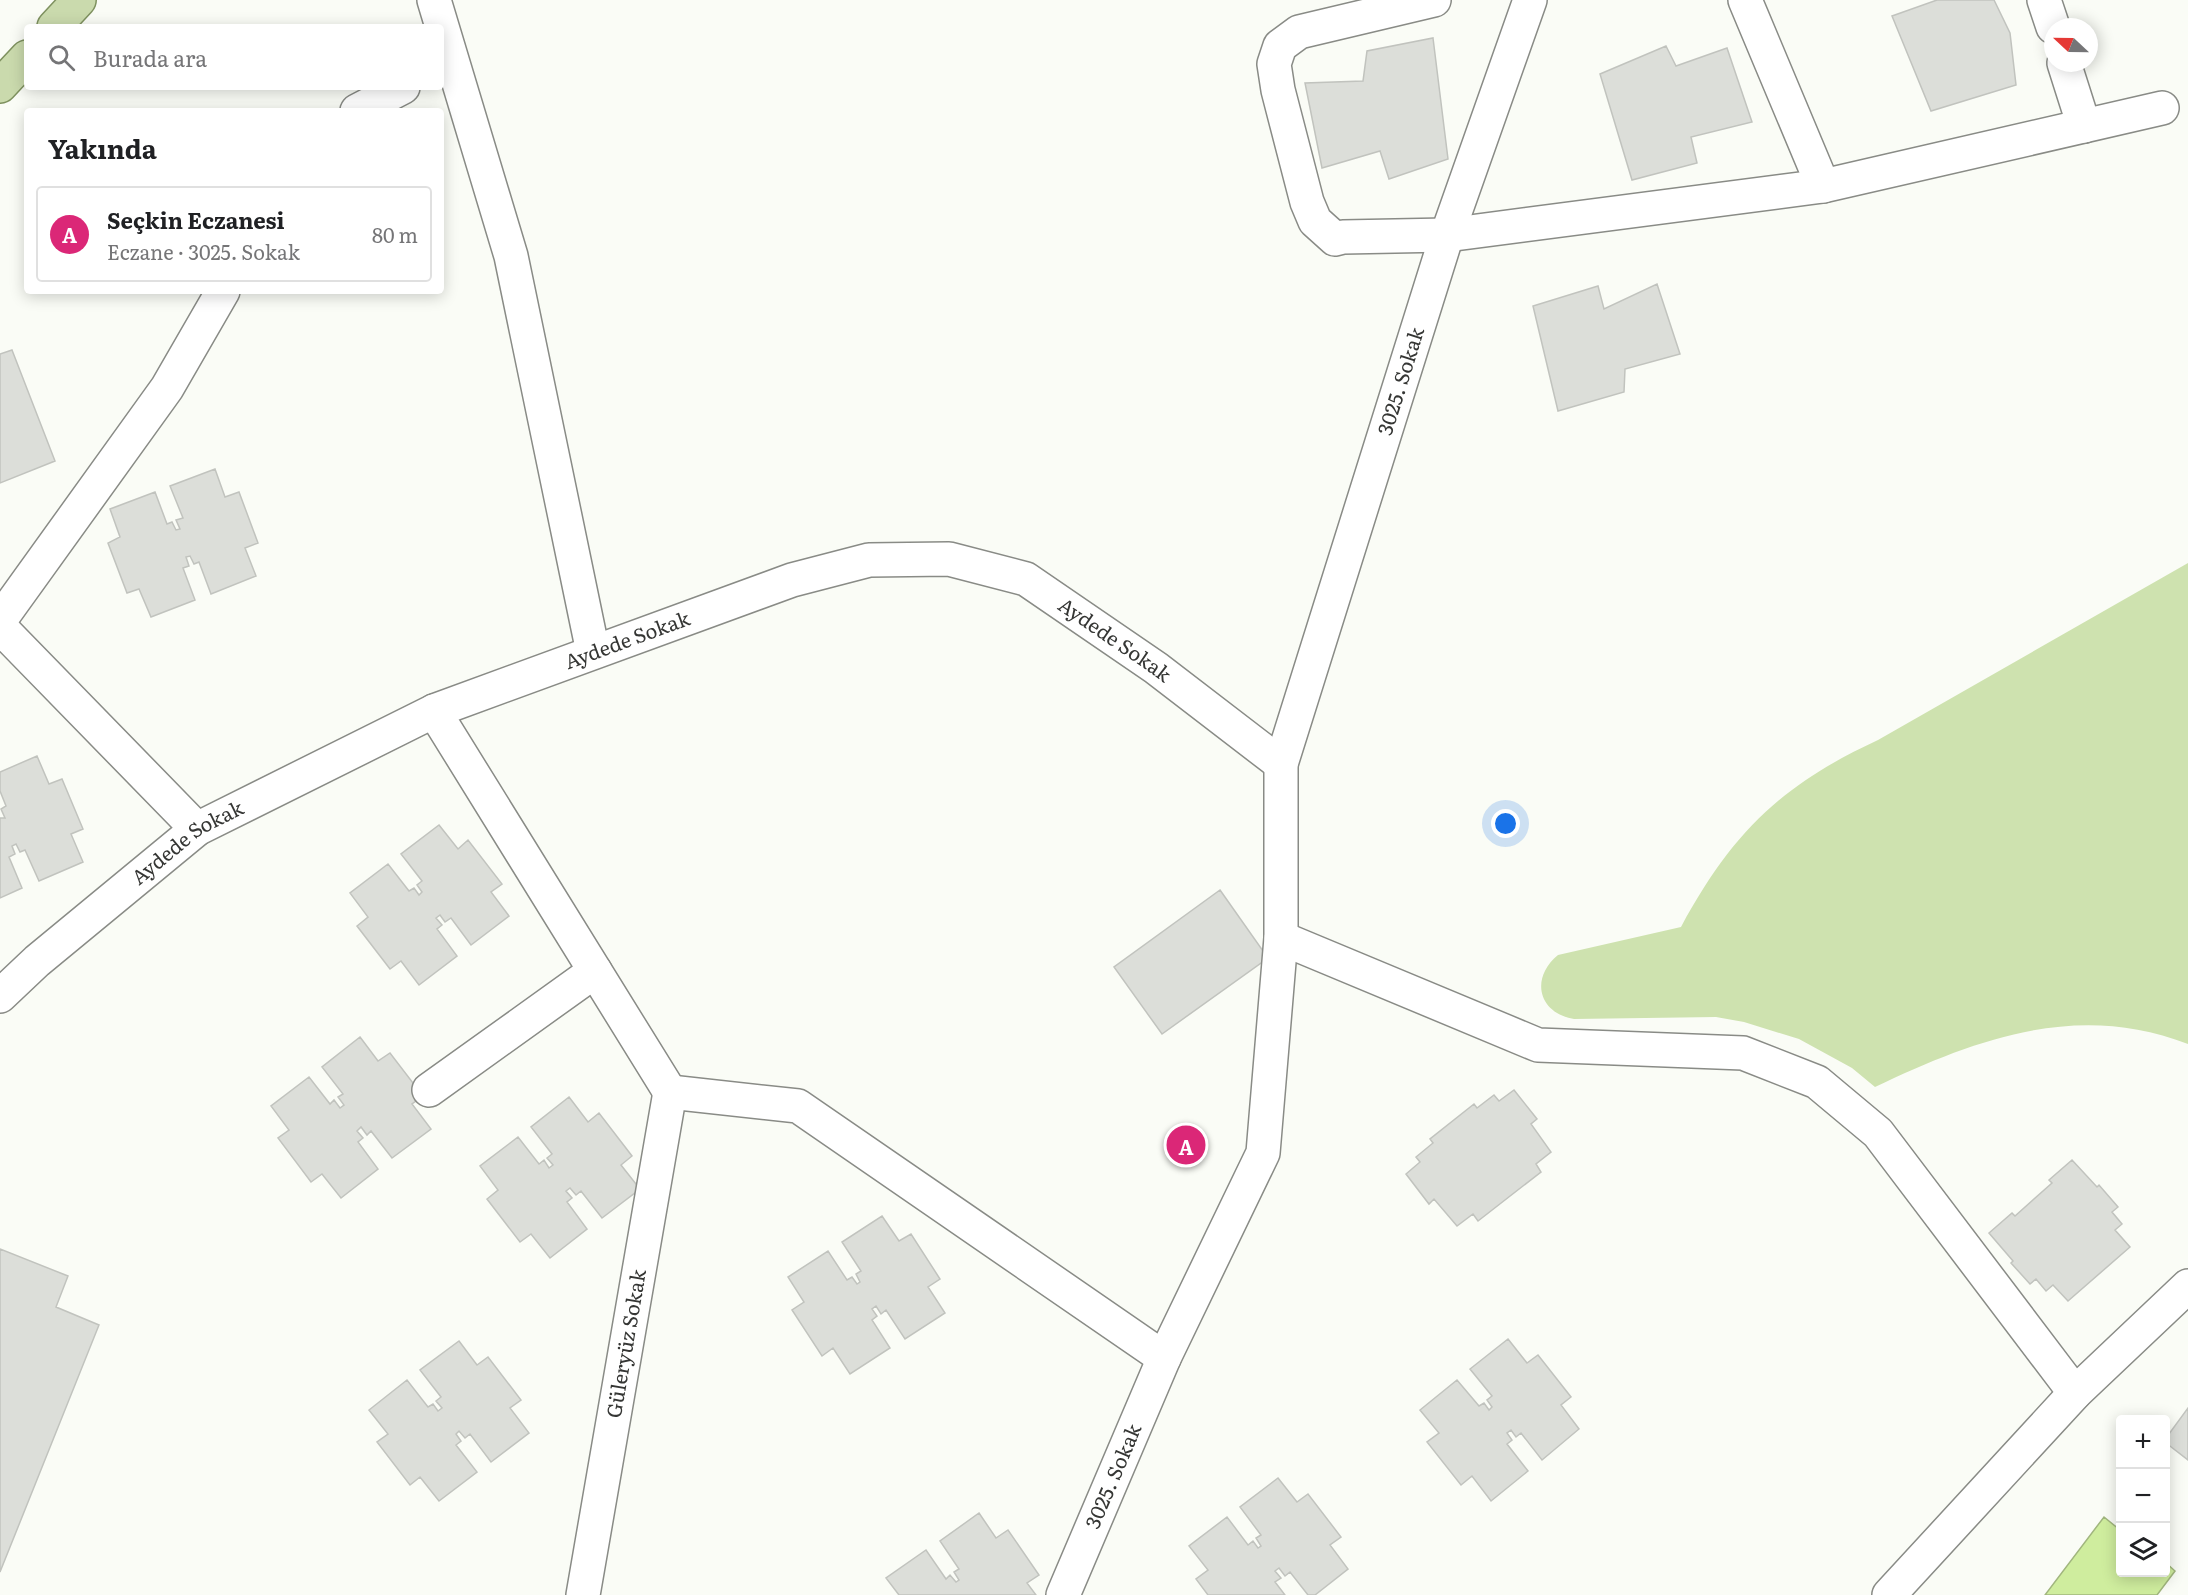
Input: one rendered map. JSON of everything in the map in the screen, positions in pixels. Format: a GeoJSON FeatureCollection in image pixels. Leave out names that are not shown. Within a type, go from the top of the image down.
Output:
{"type":"FeatureCollection","features":[{"type":"Feature","properties":{"kind":"main road"},"geometry":{"type":"LineString","coordinates":[[57,24],[79,0]]}},
{"type":"Feature","properties":{"kind":"main road"},"geometry":{"type":"LineString","coordinates":[[0,86],[24,60]]}},
{"type":"Feature","properties":{"kind":"street"},"geometry":{"type":"LineString","coordinates":[[434,0],[439,24]]}},
{"type":"Feature","properties":{"kind":"street"},"geometry":{"type":"LineString","coordinates":[[1434,0],[1299,32],[1280,46],[1274,64],[1278,90],[1306,202],[1315,221],[1335,239],[1447,235],[1823,186],[2162,108]]}},
{"type":"Feature","properties":{"kind":"street","name":"3025. Sokak"},"geometry":{"type":"LineString","coordinates":[[1063,1595],[1164,1358],[1263,1153],[1281,938],[1281,764],[1447,235],[1530,0]]}},
{"type":"Feature","properties":{"kind":"street"},"geometry":{"type":"LineString","coordinates":[[1745,0],[1823,186]]}},
{"type":"Feature","properties":{"kind":"street"},"geometry":{"type":"LineString","coordinates":[[2044,0],[2050,18]]}},
{"type":"Feature","properties":{"kind":"street"},"geometry":{"type":"LineString","coordinates":[[444,50],[511,256],[593,652]]}},
{"type":"Feature","properties":{"kind":"street"},"geometry":{"type":"LineString","coordinates":[[2067,72],[2084,126]]}},
{"type":"Feature","properties":{"kind":"street"},"geometry":{"type":"LineString","coordinates":[[363,108],[397,90]]}},
{"type":"Feature","properties":{"kind":"street"},"geometry":{"type":"LineString","coordinates":[[0,620],[167,388],[221,294]]}},
{"type":"Feature","properties":{"kind":"street","name":"Aydede Sokak"},"geometry":{"type":"LineString","coordinates":[[0,996],[37,961],[197,829],[434,711],[792,580],[869,560],[949,559],[1026,579],[1156,668],[1281,764]]}},
{"type":"Feature","properties":{"kind":"street"},"geometry":{"type":"LineString","coordinates":[[0,627],[197,829]]}},
{"type":"Feature","properties":{"kind":"street"},"geometry":{"type":"LineString","coordinates":[[434,711],[670,1092],[798,1106],[1164,1358]]}},
{"type":"Feature","properties":{"kind":"street"},"geometry":{"type":"LineString","coordinates":[[1281,938],[1538,1045],[1743,1053],[1817,1082],[1878,1133],[2075,1393]]}},
{"type":"Feature","properties":{"kind":"street"},"geometry":{"type":"LineString","coordinates":[[429,1090],[595,971]]}},
{"type":"Feature","properties":{"kind":"street","name":"Güleryüz Sokak"},"geometry":{"type":"LineString","coordinates":[[583,1595],[670,1092]]}},
{"type":"Feature","properties":{"kind":"street"},"geometry":{"type":"LineString","coordinates":[[1889,1595],[2075,1393],[2188,1286]]}},
{"type":"Feature","properties":{"kind":"shaded area"},"geometry":{"type":"Polygon","coordinates":[[[2188,563],[2188,1044],[2147,1032],[2106,1026],[2067,1026],[2028,1031],[1951,1054],[1875,1087],[1852,1068],[1799,1039],[1744,1022],[1716,1017],[1574,1019],[1552,1010],[1546,1002],[1541,984],[1549,964],[1558,955],[1681,927],[1700,894],[1740,838],[1786,794],[1813,775],[2188,563]]]}},
{"type":"Feature","properties":{"kind":"shaded area"},"geometry":{"type":"Polygon","coordinates":[[[2104,1517],[2116,1527],[2116,1577],[2170,1577],[2170,1567],[2175,1571],[2157,1595],[2045,1595],[2104,1517]]]}},
{"type":"Feature","properties":{"kind":"building"},"geometry":{"type":"Polygon","coordinates":[[[1937,0],[1994,0],[2010,33],[2016,85],[1931,111],[1892,16],[1937,0]]]}},
{"type":"Feature","properties":{"kind":"building"},"geometry":{"type":"Polygon","coordinates":[[[1433,38],[1448,159],[1389,179],[1380,151],[1322,168],[1305,83],[1363,81],[1367,51],[1433,38]]]}},
{"type":"Feature","properties":{"kind":"building"},"geometry":{"type":"Polygon","coordinates":[[[1666,46],[1676,66],[1727,48],[1752,122],[1691,137],[1697,163],[1632,180],[1600,74],[1666,46]]]}},
{"type":"Feature","properties":{"kind":"building"},"geometry":{"type":"Polygon","coordinates":[[[1657,284],[1680,354],[1625,369],[1624,392],[1558,411],[1533,306],[1598,286],[1604,309],[1657,284]]]}},
{"type":"Feature","properties":{"kind":"building"},"geometry":{"type":"Polygon","coordinates":[[[12,350],[55,461],[0,483],[0,354],[12,350]]]}},
{"type":"Feature","properties":{"kind":"building"},"geometry":{"type":"Polygon","coordinates":[[[215,469],[225,497],[239,492],[258,543],[245,548],[256,576],[211,594],[199,562],[194,564],[190,556],[186,557],[189,566],[183,568],[195,600],[151,617],[139,589],[127,593],[108,543],[120,537],[110,509],[155,492],[167,524],[172,522],[176,530],[180,529],[176,520],[183,518],[170,486],[215,469]]]}},
{"type":"Feature","properties":{"kind":"building"},"geometry":{"type":"Polygon","coordinates":[[[37,756],[49,784],[62,779],[83,829],[71,834],[83,862],[39,881],[25,850],[20,852],[16,844],[12,846],[15,854],[9,857],[22,888],[0,898],[0,818],[5,818],[1,809],[6,806],[0,791],[0,772],[37,756]]]}},
{"type":"Feature","properties":{"kind":"building"},"geometry":{"type":"Polygon","coordinates":[[[439,825],[458,849],[468,840],[502,884],[491,892],[509,916],[471,945],[451,918],[445,922],[440,915],[436,918],[442,925],[437,929],[457,956],[419,985],[401,961],[390,969],[357,926],[368,917],[350,893],[388,864],[409,891],[414,888],[419,895],[422,892],[417,885],[422,881],[401,854],[439,825]]]}},
{"type":"Feature","properties":{"kind":"building"},"geometry":{"type":"Polygon","coordinates":[[[1220,890],[1268,958],[1162,1034],[1114,967],[1220,890]]]}},
{"type":"Feature","properties":{"kind":"building"},"geometry":{"type":"Polygon","coordinates":[[[360,1037],[378,1061],[390,1053],[423,1096],[412,1104],[431,1129],[392,1158],[371,1131],[367,1135],[361,1127],[357,1131],[363,1138],[358,1142],[378,1169],[341,1198],[322,1174],[311,1182],[278,1138],[289,1130],[271,1106],[309,1077],[330,1104],[334,1100],[340,1108],[344,1105],[338,1097],[343,1094],[322,1067],[360,1037]]]}},
{"type":"Feature","properties":{"kind":"building"},"geometry":{"type":"Polygon","coordinates":[[[1514,1090],[1537,1119],[1531,1124],[1551,1152],[1536,1164],[1541,1172],[1478,1221],[1473,1214],[1457,1226],[1434,1199],[1429,1204],[1406,1174],[1420,1162],[1416,1157],[1433,1143],[1430,1139],[1474,1104],[1477,1108],[1494,1095],[1499,1101],[1514,1090]]]}},
{"type":"Feature","properties":{"kind":"building"},"geometry":{"type":"Polygon","coordinates":[[[569,1097],[588,1122],[599,1113],[632,1156],[621,1165],[640,1189],[602,1218],[581,1191],[576,1195],[570,1188],[566,1191],[572,1198],[567,1202],[587,1229],[550,1258],[531,1234],[520,1242],[487,1199],[498,1190],[480,1166],[518,1137],[539,1164],[544,1160],[549,1168],[553,1165],[547,1158],[552,1154],[531,1127],[569,1097]]]}},
{"type":"Feature","properties":{"kind":"building"},"geometry":{"type":"Polygon","coordinates":[[[2072,1160],[2097,1187],[2099,1185],[2118,1207],[2112,1212],[2122,1224],[2115,1230],[2130,1247],[2068,1301],[2053,1285],[2046,1291],[2036,1279],[2030,1284],[1989,1233],[2012,1213],[2015,1216],[2052,1183],[2049,1180],[2072,1160]]]}},
{"type":"Feature","properties":{"kind":"building"},"geometry":{"type":"Polygon","coordinates":[[[882,1216],[899,1241],[911,1234],[940,1279],[928,1287],[945,1313],[905,1339],[886,1310],[881,1314],[876,1306],[872,1309],[877,1316],[872,1320],[890,1348],[850,1374],[833,1348],[822,1356],[792,1310],[804,1302],[788,1277],[828,1251],[847,1280],[852,1277],[857,1284],[860,1282],[856,1274],[861,1271],[842,1242],[882,1216]]]}},
{"type":"Feature","properties":{"kind":"building"},"geometry":{"type":"Polygon","coordinates":[[[0,1249],[68,1276],[56,1307],[99,1325],[0,1572],[0,1249]]]}},
{"type":"Feature","properties":{"kind":"building"},"geometry":{"type":"Polygon","coordinates":[[[1508,1339],[1527,1363],[1538,1355],[1571,1397],[1561,1405],[1579,1429],[1542,1460],[1521,1433],[1516,1437],[1511,1430],[1507,1433],[1512,1440],[1507,1444],[1528,1471],[1491,1501],[1472,1476],[1461,1485],[1427,1442],[1439,1433],[1420,1410],[1457,1380],[1479,1406],[1484,1403],[1489,1410],[1492,1407],[1487,1400],[1492,1396],[1470,1369],[1508,1339]]]}},
{"type":"Feature","properties":{"kind":"building"},"geometry":{"type":"Polygon","coordinates":[[[459,1341],[477,1365],[488,1357],[521,1400],[510,1408],[529,1433],[491,1462],[470,1434],[465,1438],[459,1431],[456,1434],[461,1441],[456,1445],[477,1472],[439,1501],[420,1477],[410,1485],[377,1442],[388,1434],[369,1410],[407,1380],[428,1407],[433,1404],[438,1411],[442,1408],[436,1401],[441,1397],[420,1370],[459,1341]]]}},
{"type":"Feature","properties":{"kind":"building"},"geometry":{"type":"Polygon","coordinates":[[[2188,1408],[2188,1460],[2170,1446],[2170,1433],[2188,1408]]]}},
{"type":"Feature","properties":{"kind":"building"},"geometry":{"type":"Polygon","coordinates":[[[1278,1478],[1297,1502],[1308,1494],[1341,1537],[1330,1545],[1348,1569],[1315,1595],[1308,1595],[1290,1572],[1285,1576],[1279,1568],[1275,1571],[1281,1578],[1275,1582],[1285,1595],[1208,1595],[1196,1579],[1208,1570],[1189,1546],[1227,1517],[1248,1545],[1253,1541],[1258,1548],[1261,1546],[1256,1538],[1261,1535],[1240,1507],[1278,1478]]]}},
{"type":"Feature","properties":{"kind":"building"},"geometry":{"type":"Polygon","coordinates":[[[979,1513],[996,1538],[1008,1530],[1039,1575],[1027,1583],[1036,1595],[899,1595],[886,1578],[926,1550],[946,1579],[950,1575],[956,1582],[959,1580],[954,1572],[959,1569],[940,1541],[979,1513]]]}},
{"type":"Feature","properties":{"kind":"place","name":"Seçkin Eczanesi"},"geometry":{"type":"Point","coordinates":[1186,1145]}}]}
